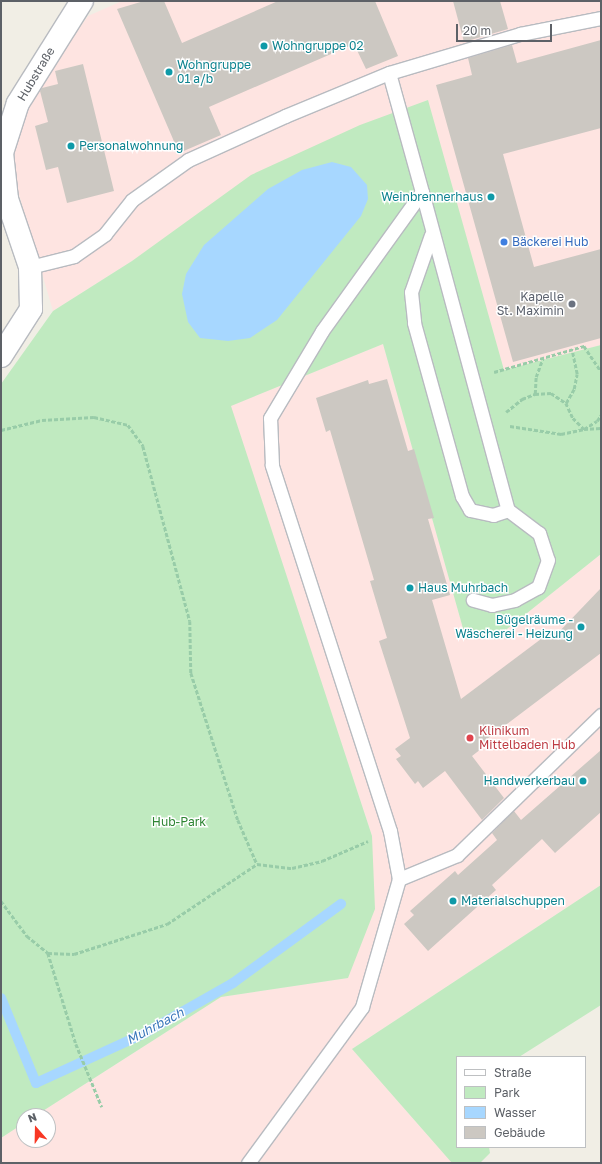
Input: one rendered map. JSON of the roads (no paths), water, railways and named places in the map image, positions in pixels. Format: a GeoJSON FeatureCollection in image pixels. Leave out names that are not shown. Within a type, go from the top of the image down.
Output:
{"type":"FeatureCollection","features":[{"type":"Feature","properties":{"kind":"street","name":"Hubstraße"},"geometry":{"type":"LineString","coordinates":[[1,356],[31,310],[30,267],[7,199],[2,153],[18,103],[82,1]]}},
{"type":"Feature","properties":{"kind":"lane"},"geometry":{"type":"LineString","coordinates":[[30,267],[74,256],[105,234],[132,200],[188,160],[285,116],[389,73],[520,34],[601,18]]}},
{"type":"Feature","properties":{"kind":"lane"},"geometry":{"type":"LineString","coordinates":[[389,73],[422,192],[431,235],[472,378],[492,428],[508,510],[539,533],[548,560],[538,587],[516,600],[492,605],[473,600]]}},
{"type":"Feature","properties":{"kind":"lane"},"geometry":{"type":"LineString","coordinates":[[248,1163],[362,1007],[398,879],[390,831],[272,465],[270,418],[322,331],[422,192]]}},
{"type":"Feature","properties":{"kind":"lane"},"geometry":{"type":"LineString","coordinates":[[431,235],[411,292],[414,323],[462,496],[470,510],[493,515],[508,510]]}},
{"type":"Feature","properties":{"kind":"lane"},"geometry":{"type":"LineString","coordinates":[[398,879],[457,855],[601,715]]}},
{"type":"Feature","properties":{"kind":"water"},"geometry":{"type":"Polygon","coordinates":[[[332,162],[351,167],[367,185],[368,199],[361,216],[277,320],[250,338],[228,341],[200,338],[188,322],[182,294],[186,274],[204,245],[268,189],[302,170],[332,162]]]}},
{"type":"Feature","properties":{"kind":"waterway","name":"Muhrbach"},"geometry":{"type":"LineString","coordinates":[[1,998],[36,1083],[145,1033],[233,983],[341,904]]}},
{"type":"Feature","properties":{"kind":"place","name":"Wohngruppe 02"},"geometry":{"type":"Point","coordinates":[264,46]}},
{"type":"Feature","properties":{"kind":"place","name":"Wohngruppe 01 a/b"},"geometry":{"type":"Point","coordinates":[169,72]}},
{"type":"Feature","properties":{"kind":"place","name":"Personalwohnung"},"geometry":{"type":"Point","coordinates":[71,146]}},
{"type":"Feature","properties":{"kind":"place","name":"Weinbrennerhaus"},"geometry":{"type":"Point","coordinates":[491,197]}},
{"type":"Feature","properties":{"kind":"place","name":"Bäckerei Hub"},"geometry":{"type":"Point","coordinates":[504,242]}},
{"type":"Feature","properties":{"kind":"place","name":"Kapelle St. Maximin"},"geometry":{"type":"Point","coordinates":[572,304]}},
{"type":"Feature","properties":{"kind":"place","name":"Haus Muhrbach"},"geometry":{"type":"Point","coordinates":[410,588]}},
{"type":"Feature","properties":{"kind":"place","name":"Bügelräume - Wäscherei - Heizung"},"geometry":{"type":"Point","coordinates":[581,627]}},
{"type":"Feature","properties":{"kind":"place","name":"Klinikum Mittelbaden Hub"},"geometry":{"type":"Point","coordinates":[470,738]}},
{"type":"Feature","properties":{"kind":"place","name":"Handwerkerbau"},"geometry":{"type":"Point","coordinates":[583,781]}},
{"type":"Feature","properties":{"kind":"place","name":"Materialschuppen"},"geometry":{"type":"Point","coordinates":[453,901]}},
{"type":"Feature","properties":{"kind":"park label","name":"Hub-Park"},"geometry":{"type":"Point","coordinates":[179,822]}}]}
